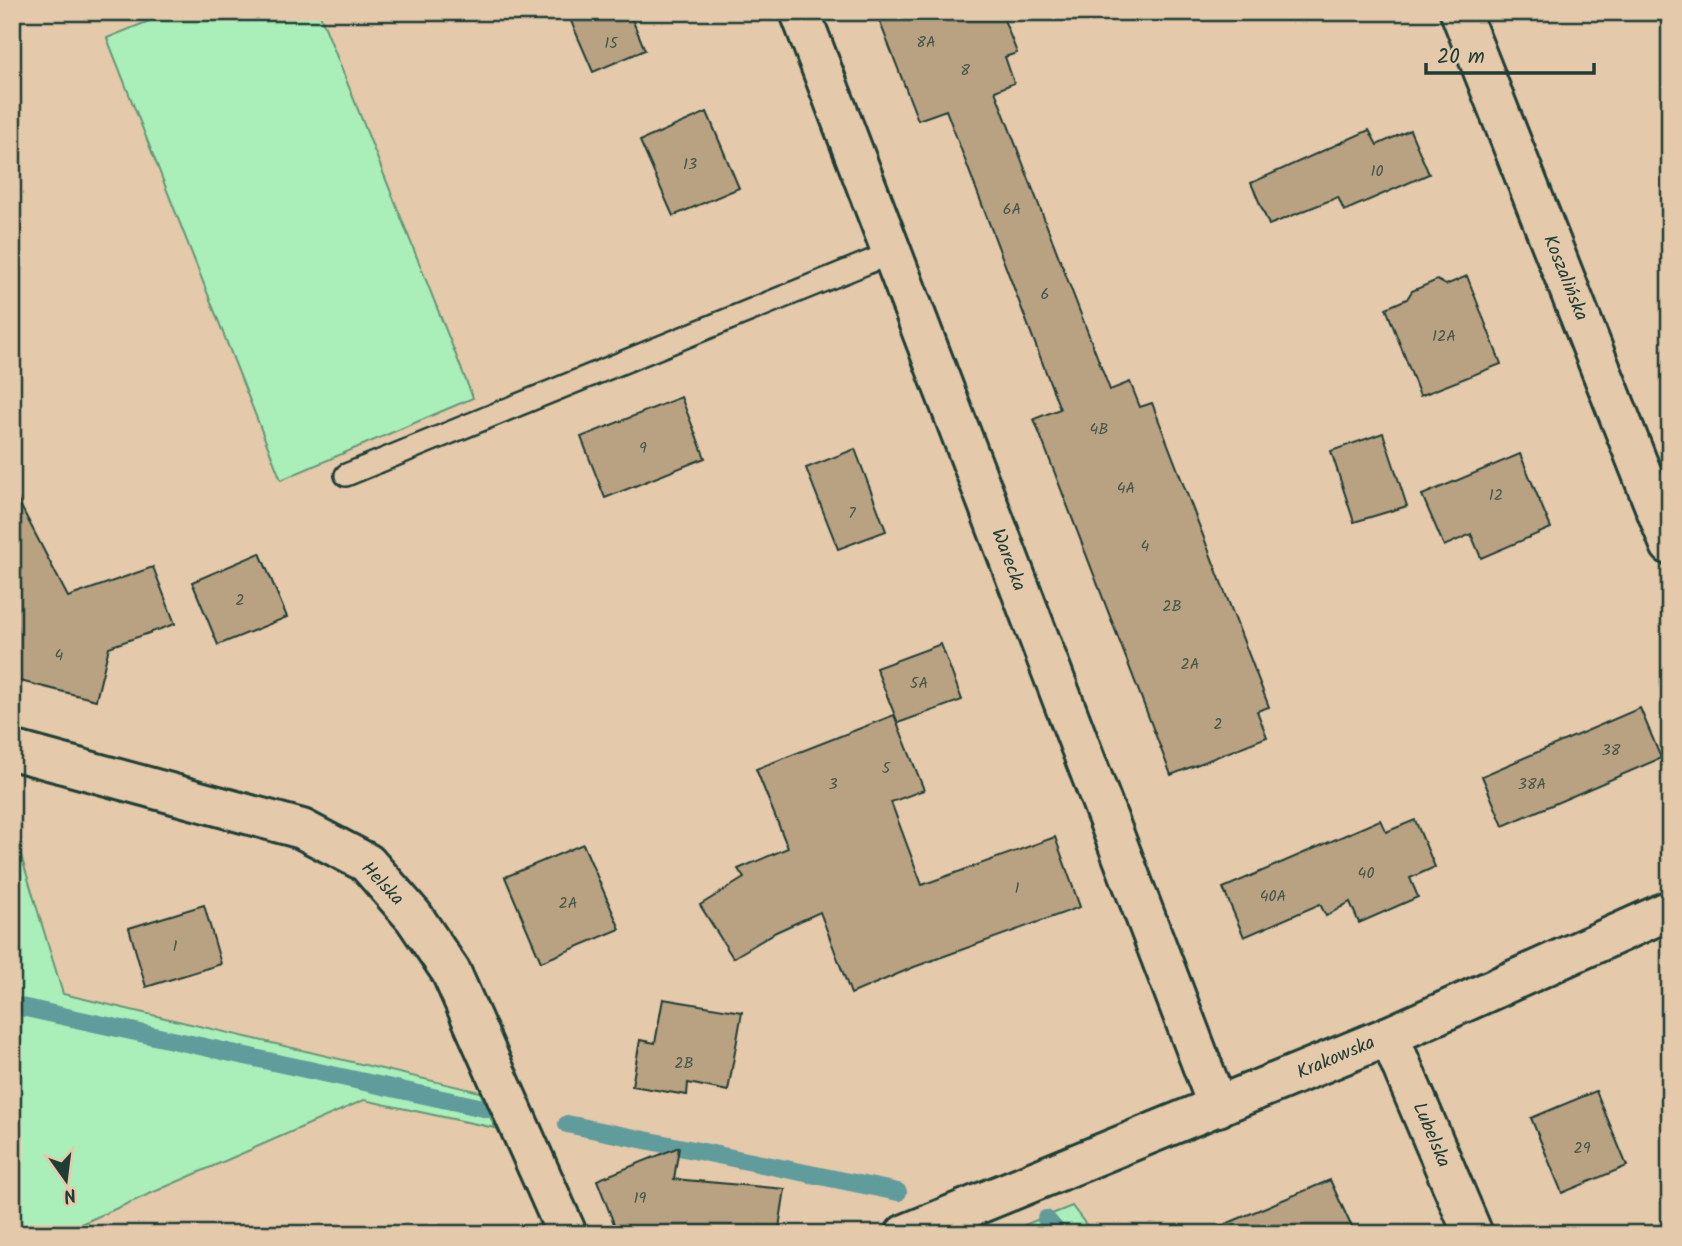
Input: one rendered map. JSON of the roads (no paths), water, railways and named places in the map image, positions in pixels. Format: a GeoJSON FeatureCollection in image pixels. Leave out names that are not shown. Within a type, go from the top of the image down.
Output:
{"type":"FeatureCollection","features":[{"type":"Feature","properties":{"kind":"street","name":"Warecka"},"geometry":{"type":"LineString","coordinates":[[800,12],[1217,1107]]}},
{"type":"Feature","properties":{"kind":"street","name":"Koszalińska"},"geometry":{"type":"LineString","coordinates":[[1460,12],[1670,545]]}},
{"type":"Feature","properties":{"kind":"street","name":"Helska"},"geometry":{"type":"LineString","coordinates":[[12,750],[302,829],[367,863],[414,917],[451,972],[567,1234]]}},
{"type":"Feature","properties":{"kind":"street","name":"Krakowska"},"geometry":{"type":"LineString","coordinates":[[905,1234],[1389,1036],[1670,910]]}},
{"type":"Feature","properties":{"kind":"street","name":"Lubelska"},"geometry":{"type":"LineString","coordinates":[[1389,1036],[1474,1234]]}},
{"type":"Feature","properties":{"kind":"lane"},"geometry":{"type":"LineString","coordinates":[[346,475],[891,253]]}},
{"type":"Feature","properties":{"kind":"waterway"},"geometry":{"type":"LineString","coordinates":[[12,1005],[488,1109]]}},
{"type":"Feature","properties":{"kind":"waterway"},"geometry":{"type":"LineString","coordinates":[[567,1124],[898,1192]]}},
{"type":"Feature","properties":{"kind":"waterway"},"geometry":{"type":"LineString","coordinates":[[1046,1219],[1059,1234]]}}]}
